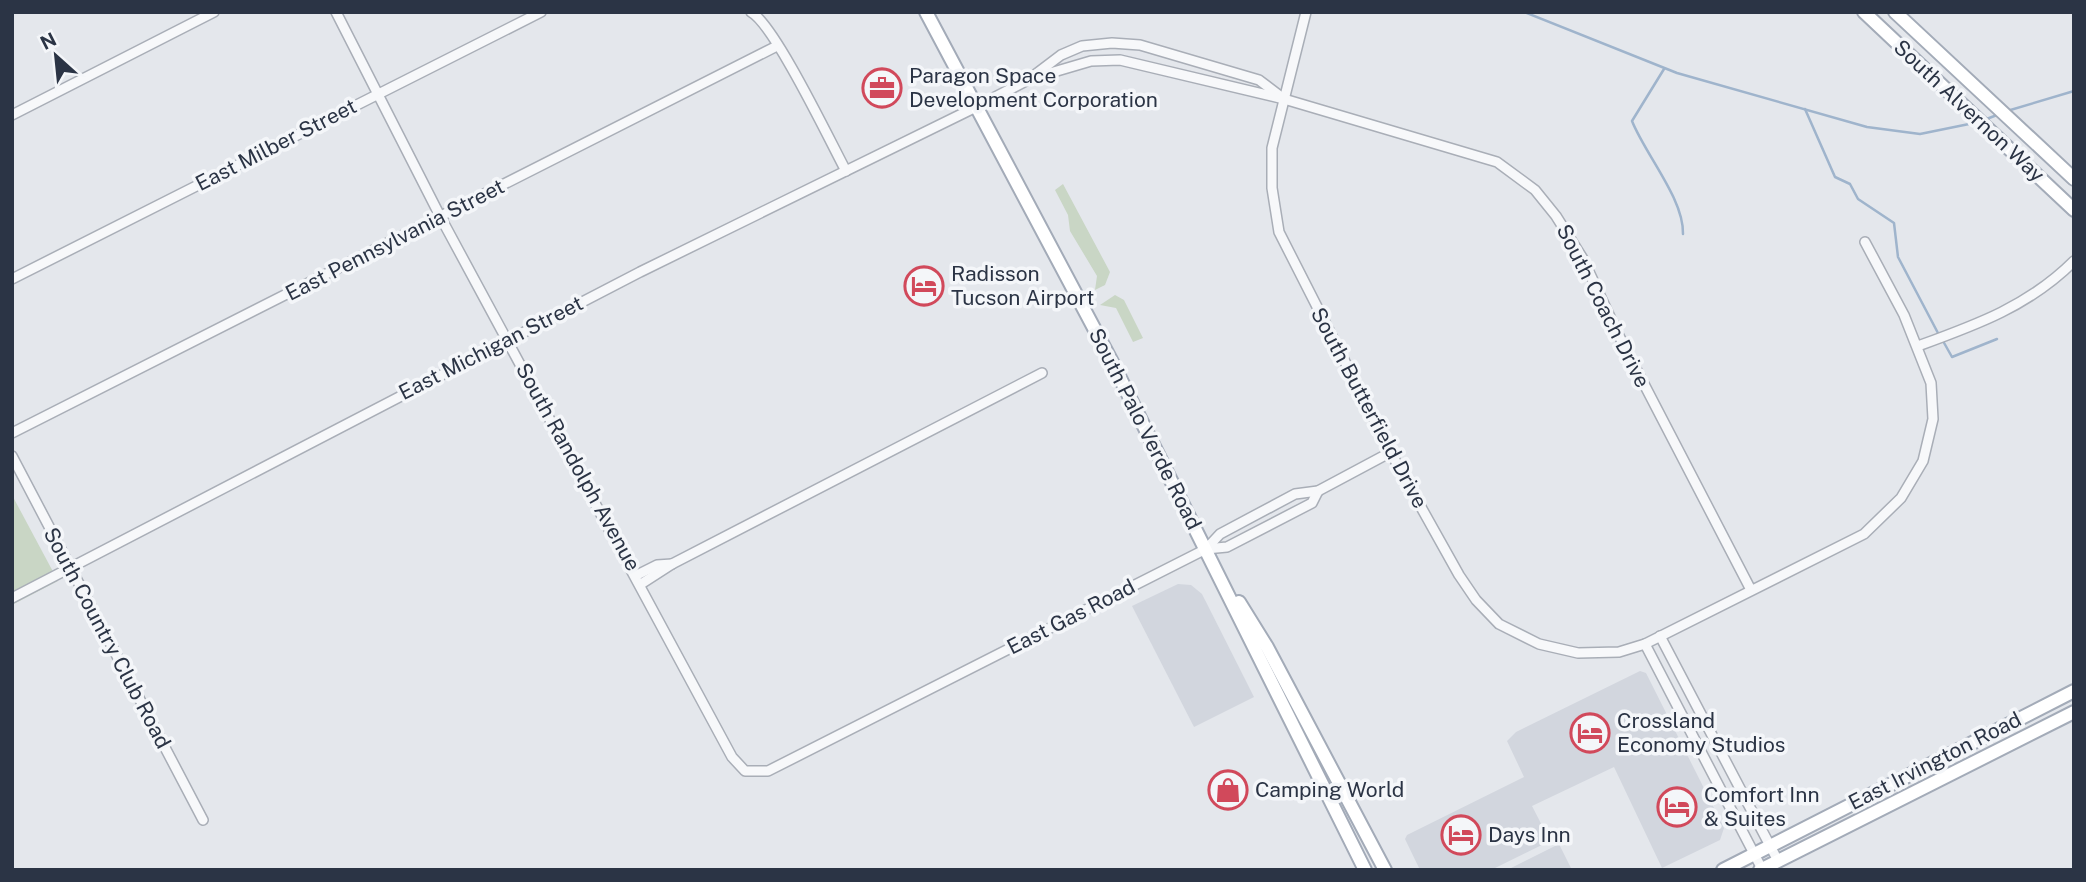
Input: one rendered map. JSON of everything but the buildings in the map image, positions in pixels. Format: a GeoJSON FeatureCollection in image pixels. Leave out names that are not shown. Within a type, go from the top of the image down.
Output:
{"type":"FeatureCollection","features":[{"type":"Feature","properties":{"kind":"main road","name":"South Palo Verde Road"},"geometry":{"type":"LineString","coordinates":[[926,12],[974,108],[1112,362],[1366,870]]}},
{"type":"Feature","properties":{"kind":"main road","name":"South Alvernon Way"},"geometry":{"type":"LineString","coordinates":[[1864,12],[2074,210]]}},
{"type":"Feature","properties":{"kind":"main road","name":"South Alvernon Way"},"geometry":{"type":"LineString","coordinates":[[1895,12],[2074,179]]}},
{"type":"Feature","properties":{"kind":"main road","name":"South Palo Verde Road"},"geometry":{"type":"LineString","coordinates":[[1206,549],[1267,647],[1385,870]]}},
{"type":"Feature","properties":{"kind":"main road","name":"East Irvington Road"},"geometry":{"type":"LineString","coordinates":[[1723,870],[2074,691]]}},
{"type":"Feature","properties":{"kind":"main road"},"geometry":{"type":"LineString","coordinates":[[1277,692],[1287,698],[1309,740],[1328,762]]}},
{"type":"Feature","properties":{"kind":"main road","name":"East Irvington Road"},"geometry":{"type":"LineString","coordinates":[[1761,869],[2074,712]]}},
{"type":"Feature","properties":{"kind":"street"},"geometry":{"type":"LineString","coordinates":[[12,115],[214,12]]}},
{"type":"Feature","properties":{"kind":"street","name":"South Randolph Avenue"},"geometry":{"type":"LineString","coordinates":[[336,12],[441,218],[639,580],[732,757],[745,771]]}},
{"type":"Feature","properties":{"kind":"street","name":"East Milber Street"},"geometry":{"type":"LineString","coordinates":[[12,279],[541,12]]}},
{"type":"Feature","properties":{"kind":"street"},"geometry":{"type":"LineString","coordinates":[[751,12],[759,16],[846,170]]}},
{"type":"Feature","properties":{"kind":"street","name":"South Butterfield Drive"},"geometry":{"type":"LineString","coordinates":[[1306,12],[1272,148],[1272,188],[1279,233],[1391,453],[1460,575],[1476,600],[1499,624],[1539,644],[1578,653],[1619,652],[1645,643],[1864,534],[1902,498],[1923,461],[1933,419],[1931,383],[1918,346],[1866,242]]}},
{"type":"Feature","properties":{"kind":"street"},"geometry":{"type":"LineString","coordinates":[[1110,60],[1112,43]]}},
{"type":"Feature","properties":{"kind":"street","name":"South Coach Drive"},"geometry":{"type":"LineString","coordinates":[[974,108],[1028,80],[1061,55],[1082,46],[1112,43],[1140,45],[1259,80],[1284,99]]}},
{"type":"Feature","properties":{"kind":"street","name":"East Pennsylvania Street"},"geometry":{"type":"LineString","coordinates":[[12,433],[777,46]]}},
{"type":"Feature","properties":{"kind":"street","name":"South Coach Drive"},"geometry":{"type":"LineString","coordinates":[[1028,80],[1091,61],[1110,60],[1158,67],[1284,99],[1497,162],[1535,190],[1556,216],[1583,259],[1618,334],[1751,590]]}},
{"type":"Feature","properties":{"kind":"street","name":"East Michigan Street"},"geometry":{"type":"LineString","coordinates":[[12,598],[508,339],[974,108]]}},
{"type":"Feature","properties":{"kind":"street"},"geometry":{"type":"LineString","coordinates":[[1918,346],[2024,303],[2074,261]]}},
{"type":"Feature","properties":{"kind":"street"},"geometry":{"type":"LineString","coordinates":[[639,580],[1042,373]]}},
{"type":"Feature","properties":{"kind":"street","name":"East Gas Road"},"geometry":{"type":"LineString","coordinates":[[745,771],[768,771],[1206,549],[1220,534],[1295,494],[1318,491],[1391,453]]}},
{"type":"Feature","properties":{"kind":"street","name":"South Country Club Road"},"geometry":{"type":"LineString","coordinates":[[12,456],[203,820]]}},
{"type":"Feature","properties":{"kind":"street"},"geometry":{"type":"LineString","coordinates":[[1206,549],[1227,547],[1312,503],[1318,491]]}},
{"type":"Feature","properties":{"kind":"street"},"geometry":{"type":"LineString","coordinates":[[1660,636],[1777,861]]}},
{"type":"Feature","properties":{"kind":"street"},"geometry":{"type":"LineString","coordinates":[[1645,643],[1660,648],[1679,685],[1695,703]]}},
{"type":"Feature","properties":{"kind":"street"},"geometry":{"type":"LineString","coordinates":[[1645,643],[1761,869]]}},
{"type":"Feature","properties":{"kind":"shaded area"},"geometry":{"type":"Polygon","coordinates":[[[1178,584],[1191,585],[1202,594],[1254,697],[1194,727],[1132,606],[1178,584]]]}},
{"type":"Feature","properties":{"kind":"shaded area"},"geometry":{"type":"Polygon","coordinates":[[[1640,671],[1646,673],[1724,828],[1720,840],[1662,868],[1614,767],[1532,806],[1550,841],[1491,870],[1420,870],[1405,839],[1407,835],[1524,777],[1507,741],[1516,732],[1640,671]]]}},
{"type":"Feature","properties":{"kind":"shaded area"},"geometry":{"type":"Polygon","coordinates":[[[1559,844],[1572,870],[1507,870],[1559,844]]]}},
{"type":"Feature","properties":{"kind":"green space"},"geometry":{"type":"Polygon","coordinates":[[[1063,184],[1110,272],[1105,285],[1095,290],[1097,276],[1070,231],[1068,215],[1055,190],[1063,184]]]}},
{"type":"Feature","properties":{"kind":"green space"},"geometry":{"type":"Polygon","coordinates":[[[1115,295],[1124,300],[1143,338],[1133,342],[1116,308],[1100,305],[1115,295]]]}},
{"type":"Feature","properties":{"kind":"green space"},"geometry":{"type":"Polygon","coordinates":[[[12,495],[58,581],[12,605],[12,495]]]}},
{"type":"Feature","properties":{"kind":"waterway"},"geometry":{"type":"LineString","coordinates":[[1524,12],[1677,73],[1867,127],[1920,134],[1974,123]]}},
{"type":"Feature","properties":{"kind":"waterway"},"geometry":{"type":"LineString","coordinates":[[1664,69],[1632,121],[1671,192],[1682,220],[1683,234]]}},
{"type":"Feature","properties":{"kind":"waterway"},"geometry":{"type":"LineString","coordinates":[[2007,111],[2074,91]]}},
{"type":"Feature","properties":{"kind":"waterway"},"geometry":{"type":"LineString","coordinates":[[1805,109],[1835,177],[1850,184],[1858,199],[1894,223],[1898,257],[1939,335]]}},
{"type":"Feature","properties":{"kind":"waterway"},"geometry":{"type":"LineString","coordinates":[[1984,120],[1997,115]]}},
{"type":"Feature","properties":{"kind":"waterway"},"geometry":{"type":"LineString","coordinates":[[1943,341],[1952,357],[1997,339]]}},
{"type":"Feature","properties":{"kind":"place","name":"Paragon Space Development Corporation"},"geometry":{"type":"Point","coordinates":[882,88]}},
{"type":"Feature","properties":{"kind":"place","name":"Radisson Tucson Airport"},"geometry":{"type":"Point","coordinates":[924,286]}},
{"type":"Feature","properties":{"kind":"place","name":"Crossland Economy Studios"},"geometry":{"type":"Point","coordinates":[1590,733]}},
{"type":"Feature","properties":{"kind":"place","name":"Camping World"},"geometry":{"type":"Point","coordinates":[1228,790]}},
{"type":"Feature","properties":{"kind":"place","name":"Comfort Inn & Suites"},"geometry":{"type":"Point","coordinates":[1677,807]}},
{"type":"Feature","properties":{"kind":"place","name":"Days Inn"},"geometry":{"type":"Point","coordinates":[1461,835]}}]}
